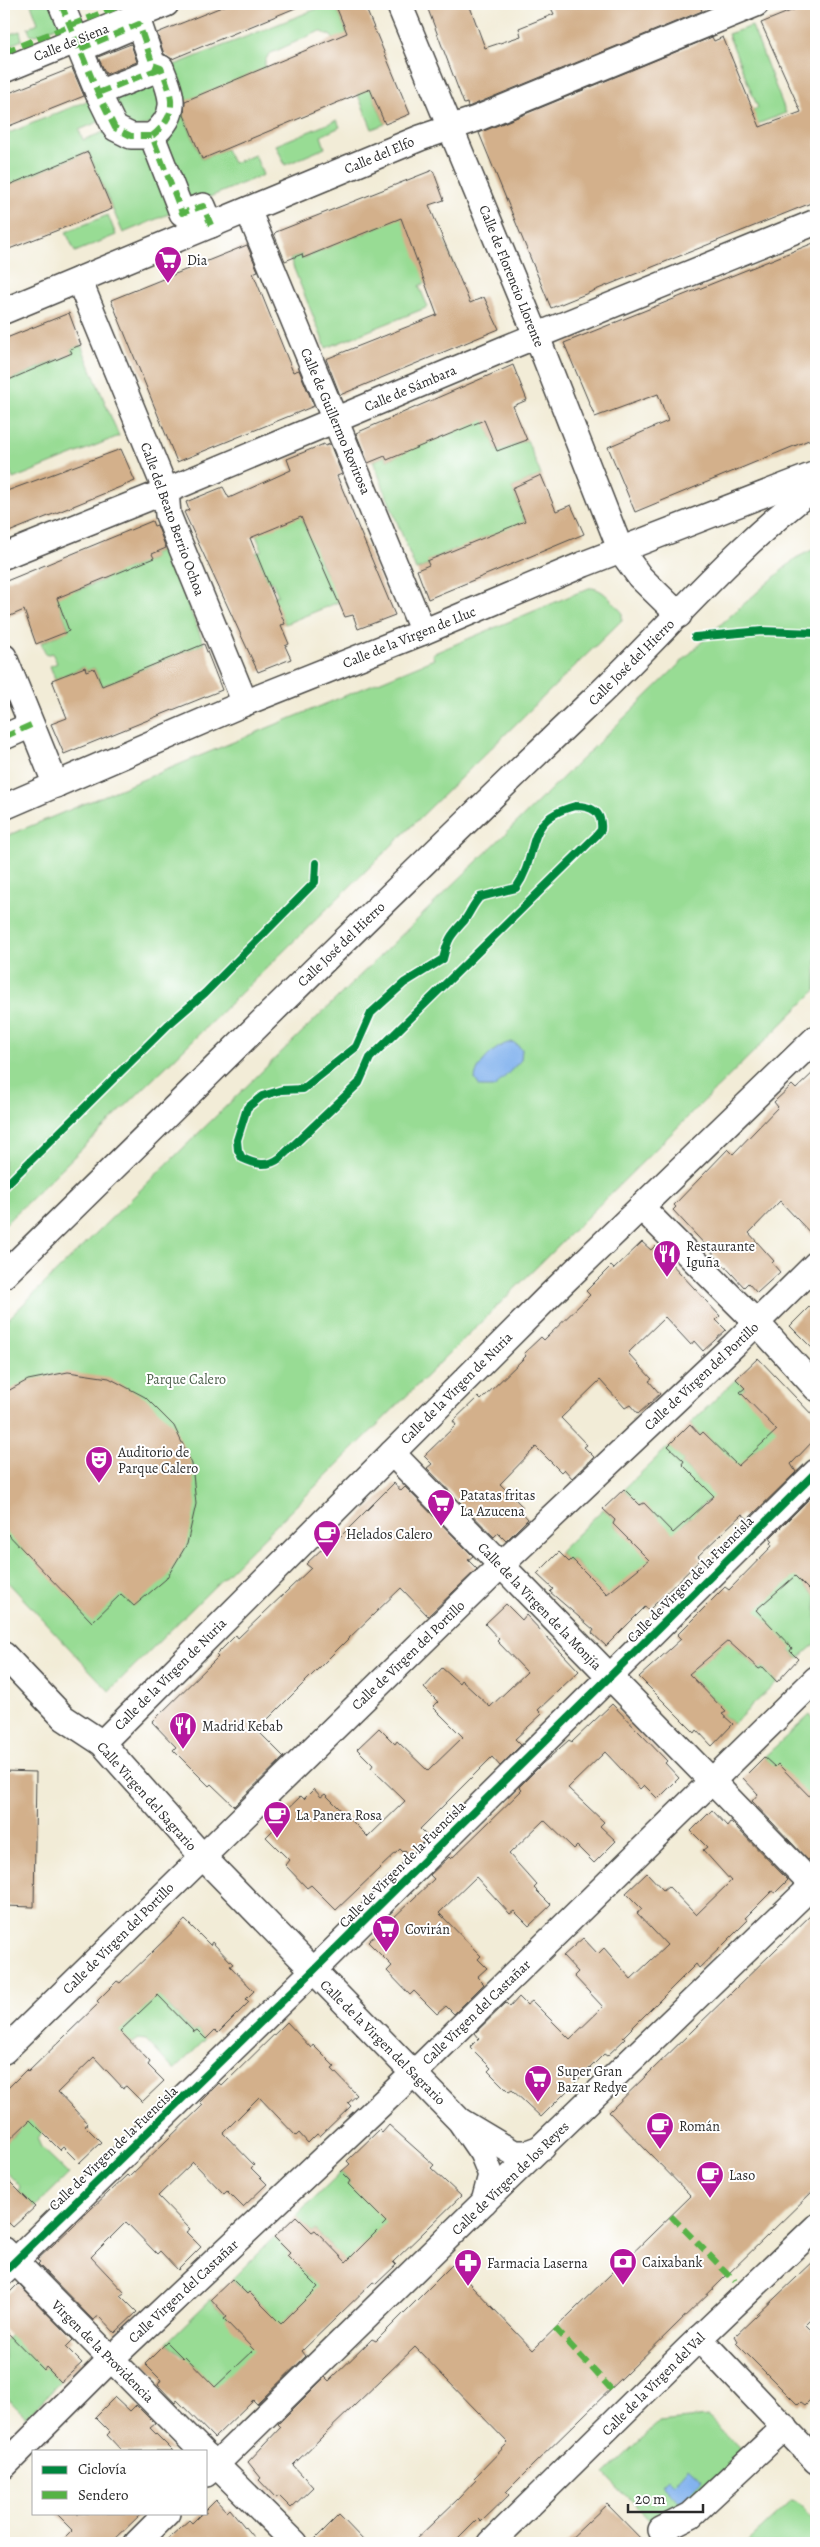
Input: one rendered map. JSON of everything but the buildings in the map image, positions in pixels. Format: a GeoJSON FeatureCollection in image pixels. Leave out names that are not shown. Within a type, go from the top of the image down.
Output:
{"type":"FeatureCollection","features":[{"type":"Feature","properties":{"kind":"street"},"geometry":{"type":"LineString","coordinates":[[61,4],[98,93],[115,128],[131,136],[152,136],[168,119],[172,105],[162,68]]}},
{"type":"Feature","properties":{"kind":"street"},"geometry":{"type":"LineString","coordinates":[[75,39],[124,4]]}},
{"type":"Feature","properties":{"kind":"street","name":"Calle de Siena"},"geometry":{"type":"LineString","coordinates":[[4,70],[75,39],[166,4]]}},
{"type":"Feature","properties":{"kind":"street","name":"Calle de Florencio Llorente"},"geometry":{"type":"LineString","coordinates":[[399,4],[537,337],[621,550]]}},
{"type":"Feature","properties":{"kind":"street","name":"Calle del Elfo"},"geometry":{"type":"LineString","coordinates":[[4,311],[450,127],[476,119],[756,4]]}},
{"type":"Feature","properties":{"kind":"street"},"geometry":{"type":"LineString","coordinates":[[4,52],[75,39],[138,24],[153,65],[162,68]]}},
{"type":"Feature","properties":{"kind":"street"},"geometry":{"type":"LineString","coordinates":[[98,93],[162,68]]}},
{"type":"Feature","properties":{"kind":"street"},"geometry":{"type":"LineString","coordinates":[[152,136],[182,213],[203,206],[211,225]]}},
{"type":"Feature","properties":{"kind":"street","name":"Calle de Guillermo Rovirosa"},"geometry":{"type":"LineString","coordinates":[[248,210],[423,632]]}},
{"type":"Feature","properties":{"kind":"street","name":"Calle de Sámbara"},"geometry":{"type":"LineString","coordinates":[[4,556],[166,491],[336,419],[816,222]]}},
{"type":"Feature","properties":{"kind":"street","name":"Calle del Beato Berrio Ochoa"},"geometry":{"type":"LineString","coordinates":[[79,280],[166,491],[168,514],[245,703]]}},
{"type":"Feature","properties":{"kind":"street","name":"Calle de la Virgen de Lluc"},"geometry":{"type":"LineString","coordinates":[[4,807],[245,703],[621,550],[816,474]]}},
{"type":"Feature","properties":{"kind":"street","name":"Calle José del Hierro"},"geometry":{"type":"LineString","coordinates":[[4,1275],[790,506],[816,487]]}},
{"type":"Feature","properties":{"kind":"street","name":"Calle José del Hierro"},"geometry":{"type":"LineString","coordinates":[[621,550],[640,577],[679,615]]}},
{"type":"Feature","properties":{"kind":"street"},"geometry":{"type":"LineString","coordinates":[[4,657],[56,785]]}},
{"type":"Feature","properties":{"kind":"street"},"geometry":{"type":"LineString","coordinates":[[4,736],[31,725]]}},
{"type":"Feature","properties":{"kind":"street","name":"Calle de la Virgen de Nuria"},"geometry":{"type":"LineString","coordinates":[[102,1743],[641,1207],[816,1038]]}},
{"type":"Feature","properties":{"kind":"street"},"geometry":{"type":"LineString","coordinates":[[641,1207],[757,1323],[816,1388]]}},
{"type":"Feature","properties":{"kind":"street","name":"Calle de Virgen del Portillo"},"geometry":{"type":"LineString","coordinates":[[4,2051],[501,1565],[757,1323],[816,1264]]}},
{"type":"Feature","properties":{"kind":"street","name":"Calle de la Virgen de la Monjía"},"geometry":{"type":"LineString","coordinates":[[392,1453],[608,1677],[815,1885]]}},
{"type":"Feature","properties":{"kind":"street","name":"Calle de Virgen de la Fuencisla"},"geometry":{"type":"LineString","coordinates":[[7,2261],[313,1971],[816,1472]]}},
{"type":"Feature","properties":{"kind":"street","name":"Calle Virgen del Sagrario"},"geometry":{"type":"LineString","coordinates":[[4,1655],[64,1718],[102,1743],[202,1856]]}},
{"type":"Feature","properties":{"kind":"street","name":"Calle Virgen del Castañar"},"geometry":{"type":"LineString","coordinates":[[4,2466],[111,2358],[414,2073],[816,1680]]}},
{"type":"Feature","properties":{"kind":"street","name":"Calle de la Virgen del Sagrario"},"geometry":{"type":"LineString","coordinates":[[202,1856],[460,2121],[482,2153],[491,2175],[484,2202]]}},
{"type":"Feature","properties":{"kind":"street","name":"Calle de Virgen de los Reyes"},"geometry":{"type":"LineString","coordinates":[[208,2461],[543,2147],[815,1885]]}},
{"type":"Feature","properties":{"kind":"street","name":"Calle de la Virgen del Sagrario"},"geometry":{"type":"LineString","coordinates":[[460,2121],[514,2152],[527,2153],[543,2147]]}},
{"type":"Feature","properties":{"kind":"street","name":"Calle de la Virgen del Val"},"geometry":{"type":"LineString","coordinates":[[491,2543],[816,2226]]}},
{"type":"Feature","properties":{"kind":"street","name":"Virgen de la Providencia"},"geometry":{"type":"LineString","coordinates":[[7,2261],[111,2358],[198,2450]]}},
{"type":"Feature","properties":{"kind":"street"},"geometry":{"type":"LineString","coordinates":[[700,2338],[813,2456]]}},
{"type":"Feature","properties":{"kind":"street"},"geometry":{"type":"LineString","coordinates":[[661,2530],[691,2515],[785,2427]]}},
{"type":"Feature","properties":{"kind":"street","name":"Virgen de la Providencia"},"geometry":{"type":"LineString","coordinates":[[208,2461],[287,2540]]}},
{"type":"Feature","properties":{"kind":"street"},"geometry":{"type":"LineString","coordinates":[[137,2543],[166,2514]]}},
{"type":"Feature","properties":{"kind":"green space"},"geometry":{"type":"Polygon","coordinates":[[[31,4],[55,4],[61,25],[36,35],[30,34],[28,28],[38,23],[31,4]]]}},
{"type":"Feature","properties":{"kind":"green space"},"geometry":{"type":"Polygon","coordinates":[[[329,4],[335,4],[385,124],[372,129],[336,42],[331,36],[320,31],[269,54],[265,61],[265,68],[179,104],[202,159],[226,149],[233,163],[255,155],[263,175],[190,205],[162,135],[167,68],[329,4]]]}},
{"type":"Feature","properties":{"kind":"green space"},"geometry":{"type":"Polygon","coordinates":[[[4,17],[10,34],[20,31],[22,40],[4,48],[4,17]]]}},
{"type":"Feature","properties":{"kind":"green space"},"geometry":{"type":"Polygon","coordinates":[[[752,26],[786,113],[703,145],[698,133],[758,108],[728,34],[752,26]]]}},
{"type":"Feature","properties":{"kind":"green space"},"geometry":{"type":"Polygon","coordinates":[[[154,73],[163,120],[129,130],[106,93],[154,73]]]}},
{"type":"Feature","properties":{"kind":"green space"},"geometry":{"type":"Polygon","coordinates":[[[94,98],[103,120],[79,130],[83,140],[109,130],[143,143],[171,213],[123,233],[88,152],[4,187],[4,135],[94,98]]]}},
{"type":"Feature","properties":{"kind":"green space"},"geometry":{"type":"Polygon","coordinates":[[[337,120],[340,127],[321,136],[325,148],[285,165],[276,145],[337,120]]]}},
{"type":"Feature","properties":{"kind":"green space"},"geometry":{"type":"Polygon","coordinates":[[[400,214],[414,250],[443,239],[455,267],[419,286],[428,307],[326,348],[290,259],[302,254],[304,258],[332,246],[354,233],[356,237],[383,225],[400,214]]]}},
{"type":"Feature","properties":{"kind":"green space"},"geometry":{"type":"Polygon","coordinates":[[[108,215],[116,235],[75,252],[66,232],[108,215]]]}},
{"type":"Feature","properties":{"kind":"green space"},"geometry":{"type":"Polygon","coordinates":[[[81,345],[119,436],[13,479],[6,461],[4,462],[4,382],[72,354],[70,349],[81,345]]]}},
{"type":"Feature","properties":{"kind":"green space"},"geometry":{"type":"Polygon","coordinates":[[[483,416],[497,451],[527,440],[541,475],[512,488],[526,524],[480,539],[481,543],[457,553],[455,549],[428,561],[429,565],[416,570],[373,461],[385,456],[387,460],[483,416]]]}},
{"type":"Feature","properties":{"kind":"green space"},"geometry":{"type":"Polygon","coordinates":[[[300,513],[307,531],[313,529],[320,561],[326,574],[330,573],[341,601],[285,624],[273,597],[278,595],[272,581],[268,582],[256,553],[262,550],[256,535],[300,513]]]}},
{"type":"Feature","properties":{"kind":"green space","name":"Parque Calero"},"geometry":{"type":"Polygon","coordinates":[[[816,548],[816,990],[109,1691],[4,1578],[4,1323],[711,633],[796,558],[816,548]]]}},
{"type":"Feature","properties":{"kind":"green space"},"geometry":{"type":"Polygon","coordinates":[[[165,549],[204,644],[102,686],[94,668],[86,671],[84,667],[55,679],[50,666],[57,663],[52,653],[46,655],[41,643],[69,630],[55,595],[74,587],[76,591],[103,580],[102,575],[127,569],[154,558],[152,554],[165,549]]]}},
{"type":"Feature","properties":{"kind":"green space"},"geometry":{"type":"Polygon","coordinates":[[[589,588],[599,590],[607,596],[622,612],[622,620],[4,1225],[4,837],[434,659],[432,654],[589,588]]]}},
{"type":"Feature","properties":{"kind":"green space"},"geometry":{"type":"Polygon","coordinates":[[[736,1379],[745,1388],[741,1392],[785,1426],[754,1451],[738,1474],[704,1433],[700,1435],[690,1424],[736,1379]]]}},
{"type":"Feature","properties":{"kind":"green space"},"geometry":{"type":"Polygon","coordinates":[[[669,1446],[684,1461],[682,1464],[699,1481],[719,1495],[712,1502],[708,1500],[700,1507],[703,1511],[695,1520],[690,1517],[683,1524],[674,1540],[624,1489],[669,1446]]]}},
{"type":"Feature","properties":{"kind":"green space"},"geometry":{"type":"Polygon","coordinates":[[[603,1509],[615,1520],[613,1524],[652,1559],[609,1603],[602,1589],[572,1559],[569,1562],[559,1552],[603,1509]]]}},
{"type":"Feature","properties":{"kind":"green space"},"geometry":{"type":"Polygon","coordinates":[[[795,1568],[801,1582],[816,1597],[816,1643],[798,1659],[751,1610],[758,1603],[761,1605],[795,1568]]]}},
{"type":"Feature","properties":{"kind":"green space"},"geometry":{"type":"Polygon","coordinates":[[[728,1632],[740,1652],[759,1669],[763,1667],[777,1682],[733,1724],[722,1714],[725,1711],[698,1683],[685,1674],[716,1652],[728,1632]]]}},
{"type":"Feature","properties":{"kind":"green space"},"geometry":{"type":"Polygon","coordinates":[[[810,1715],[816,1721],[816,1805],[814,1807],[764,1757],[810,1715]]]}},
{"type":"Feature","properties":{"kind":"green space"},"geometry":{"type":"Polygon","coordinates":[[[158,1989],[171,2009],[194,2032],[197,2030],[206,2039],[174,2070],[146,2040],[138,2039],[132,2043],[114,2031],[145,2007],[158,1989]]]}},
{"type":"Feature","properties":{"kind":"green space"},"geometry":{"type":"Polygon","coordinates":[[[30,2114],[44,2130],[37,2138],[41,2147],[69,2174],[35,2207],[19,2191],[21,2187],[4,2170],[4,2144],[16,2134],[30,2114]]]}},
{"type":"Feature","properties":{"kind":"green space"},"geometry":{"type":"Polygon","coordinates":[[[341,2172],[350,2182],[348,2184],[390,2222],[360,2248],[362,2250],[345,2267],[333,2248],[315,2230],[312,2232],[296,2216],[341,2172]]]}},
{"type":"Feature","properties":{"kind":"green space"},"geometry":{"type":"Polygon","coordinates":[[[274,2237],[290,2253],[288,2256],[306,2275],[324,2287],[297,2313],[295,2310],[287,2318],[281,2329],[266,2313],[268,2311],[250,2292],[247,2294],[232,2279],[274,2237]]]}},
{"type":"Feature","properties":{"kind":"green space"},"geometry":{"type":"Polygon","coordinates":[[[211,2299],[227,2317],[225,2319],[260,2350],[235,2369],[216,2393],[195,2371],[197,2368],[167,2342],[211,2299]]]}},
{"type":"Feature","properties":{"kind":"green space"},"geometry":{"type":"Polygon","coordinates":[[[13,2333],[44,2369],[46,2367],[61,2382],[26,2417],[4,2395],[4,2342],[13,2333]]]}},
{"type":"Feature","properties":{"kind":"green space"},"geometry":{"type":"Polygon","coordinates":[[[708,2417],[744,2452],[686,2508],[656,2527],[605,2474],[659,2422],[708,2417]]]}},
{"type":"Feature","properties":{"kind":"green space"},"geometry":{"type":"Polygon","coordinates":[[[791,2501],[797,2502],[813,2519],[816,2516],[816,2543],[746,2543],[791,2501]]]}},
{"type":"Feature","properties":{"kind":"water"},"geometry":{"type":"Polygon","coordinates":[[[513,1042],[522,1049],[521,1060],[495,1087],[480,1087],[475,1079],[479,1067],[495,1050],[507,1043],[513,1042]]]}},
{"type":"Feature","properties":{"kind":"water"},"geometry":{"type":"Polygon","coordinates":[[[688,2467],[702,2480],[681,2503],[661,2484],[667,2478],[673,2484],[688,2467]]]}},
{"type":"Feature","properties":{"kind":"marked path"},"geometry":{"type":"LineString","coordinates":[[61,4],[98,93],[115,128],[131,136],[152,136],[182,213],[203,206],[211,225]]}},
{"type":"Feature","properties":{"kind":"marked path"},"geometry":{"type":"LineString","coordinates":[[4,52],[124,4]]}},
{"type":"Feature","properties":{"kind":"marked path"},"geometry":{"type":"LineString","coordinates":[[80,49],[139,24],[153,65],[161,68],[171,96],[170,112],[161,128],[152,136]]}},
{"type":"Feature","properties":{"kind":"marked path"},"geometry":{"type":"LineString","coordinates":[[98,93],[161,68]]}},
{"type":"Feature","properties":{"kind":"marked path"},"geometry":{"type":"LineString","coordinates":[[4,737],[31,725]]}},
{"type":"Feature","properties":{"kind":"marked path"},"geometry":{"type":"LineString","coordinates":[[671,2216],[735,2281]]}},
{"type":"Feature","properties":{"kind":"marked path"},"geometry":{"type":"LineString","coordinates":[[555,2328],[611,2389]]}},
{"type":"Feature","properties":{"kind":"cycle path"},"geometry":{"type":"LineString","coordinates":[[695,637],[762,631],[816,633]]}},
{"type":"Feature","properties":{"kind":"cycle path"},"geometry":{"type":"LineString","coordinates":[[575,806],[586,807],[598,814],[601,830],[596,836],[370,1058],[359,1083],[280,1158],[266,1164],[242,1158],[238,1150],[237,1140],[247,1108],[262,1096],[282,1090],[303,1089],[356,1047],[371,1013],[404,983],[443,959],[450,938],[480,897],[516,888],[523,875],[539,829],[558,812],[575,806]]}},
{"type":"Feature","properties":{"kind":"cycle path"},"geometry":{"type":"LineString","coordinates":[[4,1187],[168,1025],[205,993],[315,882],[316,863]]}},
{"type":"Feature","properties":{"kind":"cycle path"},"geometry":{"type":"LineString","coordinates":[[4,2272],[313,1971],[816,1472]]}},
{"type":"Feature","properties":{"kind":"place","name":"Dia"},"geometry":{"type":"Point","coordinates":[168,284]}},
{"type":"Feature","properties":{"kind":"place","name":"Restaurante Iguña"},"geometry":{"type":"Point","coordinates":[667,1278]}},
{"type":"Feature","properties":{"kind":"place","name":"Auditorio de Parque Calero"},"geometry":{"type":"Point","coordinates":[99,1484]}},
{"type":"Feature","properties":{"kind":"place","name":"Patatas fritas La Azucena"},"geometry":{"type":"Point","coordinates":[441,1527]}},
{"type":"Feature","properties":{"kind":"place","name":"Helados Calero"},"geometry":{"type":"Point","coordinates":[327,1558]}},
{"type":"Feature","properties":{"kind":"place","name":"Madrid Kebab"},"geometry":{"type":"Point","coordinates":[183,1750]}},
{"type":"Feature","properties":{"kind":"place","name":"La Panera Rosa"},"geometry":{"type":"Point","coordinates":[277,1839]}},
{"type":"Feature","properties":{"kind":"place","name":"Covirán"},"geometry":{"type":"Point","coordinates":[386,1953]}},
{"type":"Feature","properties":{"kind":"place","name":"Super Gran Bazar Redye"},"geometry":{"type":"Point","coordinates":[538,2103]}},
{"type":"Feature","properties":{"kind":"place","name":"Román"},"geometry":{"type":"Point","coordinates":[660,2150]}},
{"type":"Feature","properties":{"kind":"place","name":"Laso"},"geometry":{"type":"Point","coordinates":[710,2199]}},
{"type":"Feature","properties":{"kind":"place","name":"Caixabank"},"geometry":{"type":"Point","coordinates":[623,2286]}},
{"type":"Feature","properties":{"kind":"place","name":"Farmacia Laserna"},"geometry":{"type":"Point","coordinates":[468,2287]}}]}
